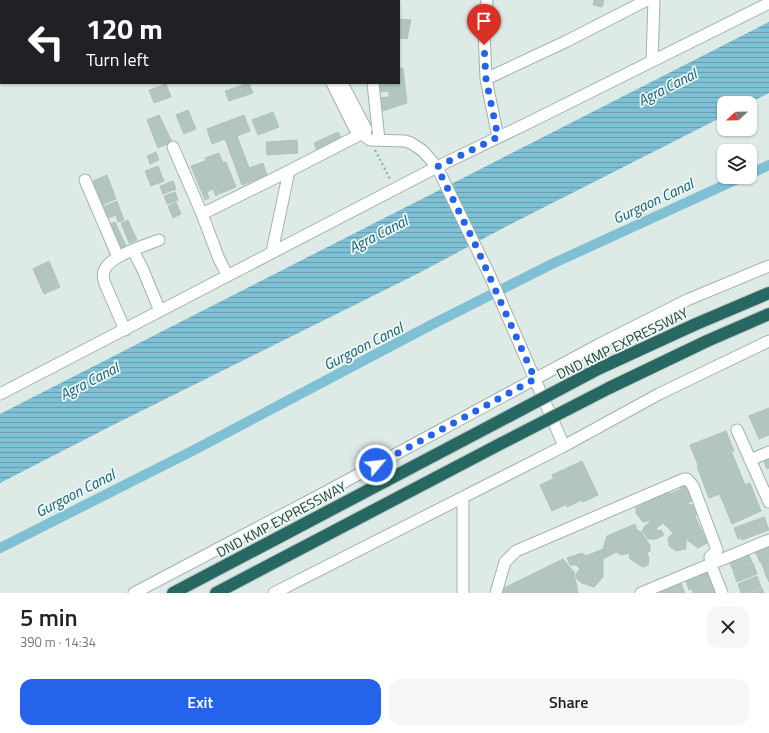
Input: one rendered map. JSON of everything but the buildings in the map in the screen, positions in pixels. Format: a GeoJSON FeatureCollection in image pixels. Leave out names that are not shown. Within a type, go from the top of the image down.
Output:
{"type":"FeatureCollection","features":[{"type":"Feature","properties":{"kind":"highway","name":"DND KMP EXPRESSWAY"},"geometry":{"type":"LineString","coordinates":[[173,593],[598,369],[696,324],[769,293]]}},
{"type":"Feature","properties":{"kind":"highway"},"geometry":{"type":"LineString","coordinates":[[216,593],[609,388],[707,341],[769,314]]}},
{"type":"Feature","properties":{"kind":"street"},"geometry":{"type":"LineString","coordinates":[[487,0],[484,32],[486,79],[498,137]]}},
{"type":"Feature","properties":{"kind":"street"},"geometry":{"type":"LineString","coordinates":[[486,79],[567,41],[647,0]]}},
{"type":"Feature","properties":{"kind":"street"},"geometry":{"type":"LineString","coordinates":[[652,61],[654,0]]}},
{"type":"Feature","properties":{"kind":"street"},"geometry":{"type":"LineString","coordinates":[[0,394],[395,188],[769,3]]}},
{"type":"Feature","properties":{"kind":"street"},"geometry":{"type":"LineString","coordinates":[[332,84],[355,129],[368,137],[412,143],[423,151],[437,167],[490,276],[564,446]]}},
{"type":"Feature","properties":{"kind":"street"},"geometry":{"type":"LineString","coordinates":[[343,84],[366,129],[368,137]]}},
{"type":"Feature","properties":{"kind":"street"},"geometry":{"type":"LineString","coordinates":[[368,137],[373,84]]}},
{"type":"Feature","properties":{"kind":"street"},"geometry":{"type":"LineString","coordinates":[[202,214],[289,171],[368,137]]}},
{"type":"Feature","properties":{"kind":"street"},"geometry":{"type":"LineString","coordinates":[[173,147],[202,214],[219,259],[228,276]]}},
{"type":"Feature","properties":{"kind":"street"},"geometry":{"type":"LineString","coordinates":[[272,252],[289,171]]}},
{"type":"Feature","properties":{"kind":"street"},"geometry":{"type":"LineString","coordinates":[[85,180],[118,257]]}},
{"type":"Feature","properties":{"kind":"street"},"geometry":{"type":"LineString","coordinates":[[125,330],[108,292],[103,277],[104,271],[108,265],[118,257],[159,240]]}},
{"type":"Feature","properties":{"kind":"street"},"geometry":{"type":"LineString","coordinates":[[133,250],[160,311]]}},
{"type":"Feature","properties":{"kind":"street"},"geometry":{"type":"LineString","coordinates":[[134,593],[320,495],[598,345],[687,300],[769,266]]}},
{"type":"Feature","properties":{"kind":"street"},"geometry":{"type":"LineString","coordinates":[[274,593],[564,446],[660,394],[769,341]]}},
{"type":"Feature","properties":{"kind":"street"},"geometry":{"type":"LineString","coordinates":[[737,430],[769,502]]}},
{"type":"Feature","properties":{"kind":"street"},"geometry":{"type":"LineString","coordinates":[[750,460],[769,452]]}},
{"type":"Feature","properties":{"kind":"street"},"geometry":{"type":"LineString","coordinates":[[496,593],[505,562],[516,551],[684,479],[690,481],[693,486],[717,550],[710,556],[712,567],[722,593]]}},
{"type":"Feature","properties":{"kind":"street"},"geometry":{"type":"LineString","coordinates":[[463,497],[463,593]]}},
{"type":"Feature","properties":{"kind":"street"},"geometry":{"type":"LineString","coordinates":[[641,593],[712,567],[769,540]]}},
{"type":"Feature","properties":{"kind":"path"},"geometry":{"type":"LineString","coordinates":[[368,137],[395,188]]}},
{"type":"Feature","properties":{"kind":"water","name":"Agra Canal"},"geometry":{"type":"Polygon","coordinates":[[[769,22],[769,93],[757,99],[757,96],[717,96],[717,120],[507,226],[419,273],[111,426],[0,483],[0,414],[769,22]]]}},
{"type":"Feature","properties":{"kind":"waterway","name":"Gurgaon Canal"},"geometry":{"type":"LineString","coordinates":[[757,171],[769,165]]}},
{"type":"Feature","properties":{"kind":"waterway","name":"Gurgaon Canal"},"geometry":{"type":"LineString","coordinates":[[0,548],[196,449],[431,325],[554,263],[727,184]]}},
{"type":"Feature","properties":{"kind":"route"},"geometry":{"type":"LineString","coordinates":[[376,465],[535,379],[490,276],[437,167],[498,137],[486,79],[484,45]]}}]}
